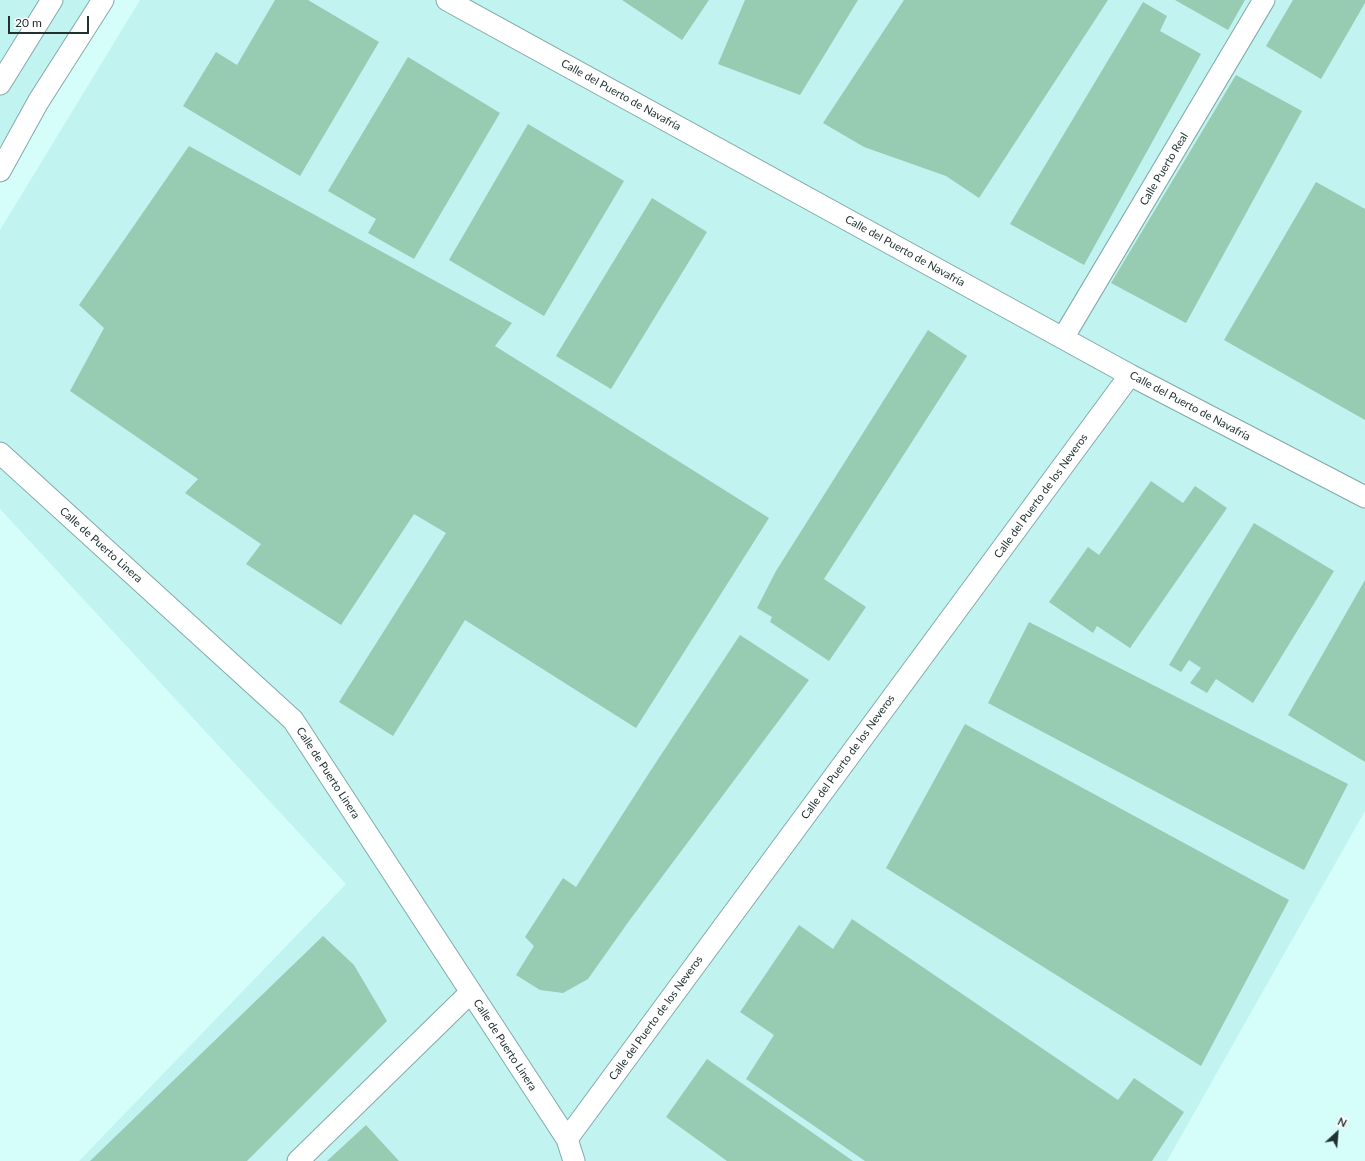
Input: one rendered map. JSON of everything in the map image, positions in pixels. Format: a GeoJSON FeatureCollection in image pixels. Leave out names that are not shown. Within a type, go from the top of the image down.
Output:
{"type":"FeatureCollection","features":[{"type":"Feature","properties":{"kind":"street"},"geometry":{"type":"LineString","coordinates":[[0,84],[52,0]]}},
{"type":"Feature","properties":{"kind":"street"},"geometry":{"type":"LineString","coordinates":[[0,171],[38,102],[103,0]]}},
{"type":"Feature","properties":{"kind":"street","name":"Calle del Puerto de Navafría"},"geometry":{"type":"LineString","coordinates":[[448,0],[1130,375],[1365,497]]}},
{"type":"Feature","properties":{"kind":"street","name":"Calle Puerto Real"},"geometry":{"type":"LineString","coordinates":[[1063,338],[1264,0]]}},
{"type":"Feature","properties":{"kind":"street","name":"Calle del Puerto de los Neveros"},"geometry":{"type":"LineString","coordinates":[[566,1139],[1130,375]]}},
{"type":"Feature","properties":{"kind":"street","name":"Calle de Puerto Linera"},"geometry":{"type":"LineString","coordinates":[[0,453],[293,720],[566,1139],[574,1161]]}},
{"type":"Feature","properties":{"kind":"street"},"geometry":{"type":"LineString","coordinates":[[298,1161],[471,992]]}},
{"type":"Feature","properties":{"kind":"shaded area"},"geometry":{"type":"Polygon","coordinates":[[[0,0],[92,0],[0,146],[0,0]]]}},
{"type":"Feature","properties":{"kind":"shaded area"},"geometry":{"type":"Polygon","coordinates":[[[140,0],[1365,0],[1365,811],[1167,1161],[79,1161],[346,884],[0,509],[0,230],[140,0]]]}},
{"type":"Feature","properties":{"kind":"building"},"geometry":{"type":"Polygon","coordinates":[[[275,0],[308,0],[379,42],[300,176],[183,106],[216,52],[237,65],[275,0]]]}},
{"type":"Feature","properties":{"kind":"building"},"geometry":{"type":"Polygon","coordinates":[[[622,0],[709,0],[682,40],[622,0]]]}},
{"type":"Feature","properties":{"kind":"building"},"geometry":{"type":"Polygon","coordinates":[[[745,0],[858,0],[800,95],[718,64],[745,0]]]}},
{"type":"Feature","properties":{"kind":"building"},"geometry":{"type":"Polygon","coordinates":[[[904,0],[1108,0],[979,198],[946,176],[864,147],[823,123],[904,0]]]}},
{"type":"Feature","properties":{"kind":"building"},"geometry":{"type":"Polygon","coordinates":[[[1175,0],[1245,0],[1228,30],[1175,0]]]}},
{"type":"Feature","properties":{"kind":"building"},"geometry":{"type":"Polygon","coordinates":[[[1293,0],[1365,0],[1365,3],[1321,79],[1266,46],[1293,0]]]}},
{"type":"Feature","properties":{"kind":"building"},"geometry":{"type":"Polygon","coordinates":[[[1143,2],[1167,16],[1160,31],[1201,54],[1084,265],[1010,224],[1143,2]]]}},
{"type":"Feature","properties":{"kind":"building"},"geometry":{"type":"Polygon","coordinates":[[[408,57],[500,113],[414,259],[368,233],[376,219],[328,191],[408,57]]]}},
{"type":"Feature","properties":{"kind":"building"},"geometry":{"type":"Polygon","coordinates":[[[1236,75],[1302,111],[1186,323],[1111,283],[1236,75]]]}},
{"type":"Feature","properties":{"kind":"building"},"geometry":{"type":"Polygon","coordinates":[[[528,124],[624,181],[544,316],[449,260],[528,124]]]}},
{"type":"Feature","properties":{"kind":"building"},"geometry":{"type":"Polygon","coordinates":[[[189,146],[512,323],[495,346],[769,518],[636,728],[465,620],[393,736],[339,702],[446,533],[414,514],[341,625],[246,564],[261,544],[185,493],[198,479],[70,391],[104,328],[79,305],[189,146]]]}},
{"type":"Feature","properties":{"kind":"building"},"geometry":{"type":"Polygon","coordinates":[[[1316,182],[1365,209],[1365,420],[1224,340],[1316,182]]]}},
{"type":"Feature","properties":{"kind":"building"},"geometry":{"type":"Polygon","coordinates":[[[652,198],[707,232],[611,389],[556,356],[652,198]]]}},
{"type":"Feature","properties":{"kind":"building"},"geometry":{"type":"Polygon","coordinates":[[[928,330],[967,356],[824,579],[866,607],[829,661],[770,622],[772,617],[757,608],[776,571],[928,330]]]}},
{"type":"Feature","properties":{"kind":"building"},"geometry":{"type":"Polygon","coordinates":[[[1151,481],[1183,503],[1195,486],[1227,508],[1130,648],[1097,626],[1093,633],[1049,602],[1088,547],[1099,555],[1151,481]]]}},
{"type":"Feature","properties":{"kind":"building"},"geometry":{"type":"Polygon","coordinates":[[[1254,523],[1334,571],[1253,703],[1216,679],[1207,693],[1190,683],[1201,668],[1189,660],[1181,672],[1169,665],[1254,523]]]}},
{"type":"Feature","properties":{"kind":"building"},"geometry":{"type":"Polygon","coordinates":[[[1365,580],[1365,762],[1288,715],[1365,580]]]}},
{"type":"Feature","properties":{"kind":"building"},"geometry":{"type":"Polygon","coordinates":[[[1029,622],[1348,784],[1304,870],[988,703],[1029,622]]]}},
{"type":"Feature","properties":{"kind":"building"},"geometry":{"type":"Polygon","coordinates":[[[740,635],[809,680],[629,921],[588,979],[563,993],[540,990],[516,975],[534,946],[525,937],[563,878],[576,887],[740,635]]]}},
{"type":"Feature","properties":{"kind":"building"},"geometry":{"type":"Polygon","coordinates":[[[965,724],[1289,900],[1201,1066],[886,868],[965,724]]]}},
{"type":"Feature","properties":{"kind":"building"},"geometry":{"type":"Polygon","coordinates":[[[852,919],[1118,1100],[1134,1078],[1184,1112],[1152,1161],[865,1161],[746,1079],[774,1035],[740,1012],[799,925],[833,949],[852,919]]]}},
{"type":"Feature","properties":{"kind":"building"},"geometry":{"type":"Polygon","coordinates":[[[323,936],[354,965],[387,1021],[247,1161],[90,1161],[323,936]]]}},
{"type":"Feature","properties":{"kind":"building"},"geometry":{"type":"Polygon","coordinates":[[[707,1059],[853,1161],[727,1161],[666,1117],[707,1059]]]}},
{"type":"Feature","properties":{"kind":"building"},"geometry":{"type":"Polygon","coordinates":[[[366,1125],[399,1161],[327,1161],[366,1125]]]}}]}
